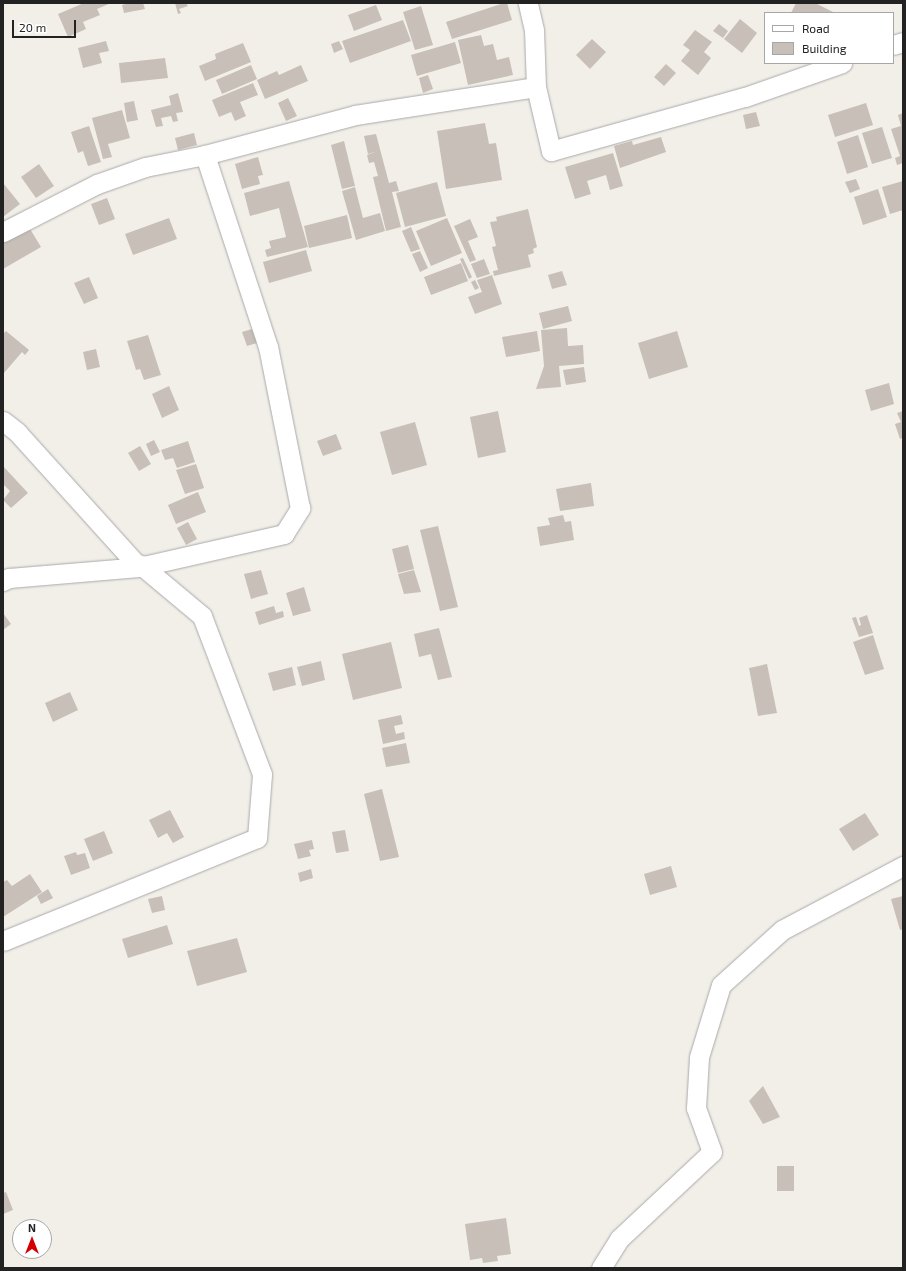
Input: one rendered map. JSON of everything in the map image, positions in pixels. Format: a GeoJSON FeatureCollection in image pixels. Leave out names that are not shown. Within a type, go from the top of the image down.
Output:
{"type":"FeatureCollection","features":[{"type":"Feature","properties":{"kind":"street"},"geometry":{"type":"LineString","coordinates":[[528,3],[534,30],[536,87],[551,151],[745,97],[839,64]]}},
{"type":"Feature","properties":{"kind":"street"},"geometry":{"type":"LineString","coordinates":[[3,232],[97,184],[145,167],[205,155],[356,115],[536,87]]}},
{"type":"Feature","properties":{"kind":"street"},"geometry":{"type":"LineString","coordinates":[[3,581],[9,578],[140,566],[284,534],[300,508],[268,347],[205,155]]}},
{"type":"Feature","properties":{"kind":"street"},"geometry":{"type":"LineString","coordinates":[[3,421],[17,432],[140,566],[202,616],[262,774],[256,838],[3,941]]}},
{"type":"Feature","properties":{"kind":"street"},"geometry":{"type":"LineString","coordinates":[[601,1268],[619,1239],[712,1152],[696,1108],[699,1057],[721,985],[782,930],[903,866]]}},
{"type":"Feature","properties":{"kind":"building"},"geometry":{"type":"Polygon","coordinates":[[[84,3],[111,3],[97,9],[100,15],[83,22],[86,29],[68,37],[58,14],[84,3]]]}},
{"type":"Feature","properties":{"kind":"building"},"geometry":{"type":"Polygon","coordinates":[[[129,3],[143,3],[145,9],[124,13],[122,5],[129,3]]]}},
{"type":"Feature","properties":{"kind":"building"},"geometry":{"type":"Polygon","coordinates":[[[175,3],[186,3],[188,6],[179,9],[181,13],[178,14],[175,3]]]}},
{"type":"Feature","properties":{"kind":"building"},"geometry":{"type":"Polygon","coordinates":[[[507,3],[512,20],[452,39],[446,22],[507,3]]]}},
{"type":"Feature","properties":{"kind":"building"},"geometry":{"type":"Polygon","coordinates":[[[796,3],[815,3],[833,12],[792,12],[796,3]]]}},
{"type":"Feature","properties":{"kind":"building"},"geometry":{"type":"Polygon","coordinates":[[[376,5],[382,20],[354,31],[348,15],[376,5]]]}},
{"type":"Feature","properties":{"kind":"building"},"geometry":{"type":"Polygon","coordinates":[[[421,6],[433,45],[415,50],[403,12],[421,6]]]}},
{"type":"Feature","properties":{"kind":"building"},"geometry":{"type":"Polygon","coordinates":[[[740,19],[757,33],[742,53],[724,39],[740,19]]]}},
{"type":"Feature","properties":{"kind":"building"},"geometry":{"type":"Polygon","coordinates":[[[403,20],[411,41],[350,63],[342,41],[403,20]]]}},
{"type":"Feature","properties":{"kind":"building"},"geometry":{"type":"Polygon","coordinates":[[[719,24],[728,31],[723,38],[713,31],[719,24]]]}},
{"type":"Feature","properties":{"kind":"building"},"geometry":{"type":"Polygon","coordinates":[[[695,30],[712,42],[704,52],[711,58],[698,75],[681,61],[690,50],[683,45],[695,30]]]}},
{"type":"Feature","properties":{"kind":"building"},"geometry":{"type":"Polygon","coordinates":[[[481,35],[484,46],[493,44],[497,60],[509,57],[513,75],[468,85],[458,40],[481,35]]]}},
{"type":"Feature","properties":{"kind":"building"},"geometry":{"type":"Polygon","coordinates":[[[592,39],[606,52],[590,69],[576,55],[592,39]]]}},
{"type":"Feature","properties":{"kind":"building"},"geometry":{"type":"Polygon","coordinates":[[[106,41],[109,51],[99,53],[102,63],[83,68],[78,48],[106,41]]]}},
{"type":"Feature","properties":{"kind":"building"},"geometry":{"type":"Polygon","coordinates":[[[339,41],[343,49],[334,53],[331,44],[339,41]]]}},
{"type":"Feature","properties":{"kind":"building"},"geometry":{"type":"Polygon","coordinates":[[[455,42],[461,63],[417,76],[411,55],[455,42]]]}},
{"type":"Feature","properties":{"kind":"building"},"geometry":{"type":"Polygon","coordinates":[[[243,43],[251,62],[205,81],[199,66],[216,59],[215,54],[243,43]]]}},
{"type":"Feature","properties":{"kind":"building"},"geometry":{"type":"Polygon","coordinates":[[[165,58],[168,78],[121,83],[119,63],[165,58]]]}},
{"type":"Feature","properties":{"kind":"building"},"geometry":{"type":"Polygon","coordinates":[[[666,64],[676,73],[664,86],[654,77],[666,64]]]}},
{"type":"Feature","properties":{"kind":"building"},"geometry":{"type":"Polygon","coordinates":[[[251,65],[257,79],[222,94],[216,80],[251,65]]]}},
{"type":"Feature","properties":{"kind":"building"},"geometry":{"type":"Polygon","coordinates":[[[301,65],[308,81],[265,99],[257,80],[277,71],[279,75],[301,65]]]}},
{"type":"Feature","properties":{"kind":"building"},"geometry":{"type":"Polygon","coordinates":[[[428,75],[433,89],[423,93],[419,78],[428,75]]]}},
{"type":"Feature","properties":{"kind":"building"},"geometry":{"type":"Polygon","coordinates":[[[253,83],[258,95],[240,102],[246,116],[235,121],[231,112],[219,117],[212,100],[253,83]]]}},
{"type":"Feature","properties":{"kind":"building"},"geometry":{"type":"Polygon","coordinates":[[[178,93],[183,112],[176,113],[178,121],[173,122],[171,116],[161,118],[163,126],[156,127],[151,110],[171,105],[169,96],[178,93]]]}},
{"type":"Feature","properties":{"kind":"building"},"geometry":{"type":"Polygon","coordinates":[[[288,98],[297,116],[286,121],[278,103],[288,98]]]}},
{"type":"Feature","properties":{"kind":"building"},"geometry":{"type":"Polygon","coordinates":[[[134,101],[138,120],[127,122],[124,103],[134,101]]]}},
{"type":"Feature","properties":{"kind":"building"},"geometry":{"type":"Polygon","coordinates":[[[866,103],[873,125],[835,137],[828,115],[866,103]]]}},
{"type":"Feature","properties":{"kind":"building"},"geometry":{"type":"Polygon","coordinates":[[[122,110],[130,138],[108,144],[112,157],[103,159],[92,118],[122,110]]]}},
{"type":"Feature","properties":{"kind":"building"},"geometry":{"type":"Polygon","coordinates":[[[756,112],[760,126],[746,129],[743,115],[756,112]]]}},
{"type":"Feature","properties":{"kind":"building"},"geometry":{"type":"Polygon","coordinates":[[[903,113],[903,163],[897,165],[895,158],[900,156],[891,129],[901,126],[898,115],[903,113]]]}},
{"type":"Feature","properties":{"kind":"building"},"geometry":{"type":"Polygon","coordinates":[[[485,123],[489,144],[496,143],[502,180],[446,189],[437,131],[485,123]]]}},
{"type":"Feature","properties":{"kind":"building"},"geometry":{"type":"Polygon","coordinates":[[[89,126],[101,162],[88,166],[83,151],[78,153],[71,132],[89,126]]]}},
{"type":"Feature","properties":{"kind":"building"},"geometry":{"type":"Polygon","coordinates":[[[882,127],[892,158],[872,164],[862,133],[882,127]]]}},
{"type":"Feature","properties":{"kind":"building"},"geometry":{"type":"Polygon","coordinates":[[[194,133],[197,145],[178,150],[175,138],[194,133]]]}},
{"type":"Feature","properties":{"kind":"building"},"geometry":{"type":"Polygon","coordinates":[[[376,134],[389,183],[396,181],[399,191],[392,192],[401,227],[386,231],[373,177],[378,176],[374,162],[369,163],[367,155],[378,151],[368,154],[364,136],[376,134]]]}},
{"type":"Feature","properties":{"kind":"building"},"geometry":{"type":"Polygon","coordinates":[[[858,135],[868,167],[847,174],[837,142],[858,135]]]}},
{"type":"Feature","properties":{"kind":"building"},"geometry":{"type":"Polygon","coordinates":[[[661,137],[666,152],[620,168],[614,146],[632,141],[633,145],[661,137]]]}},
{"type":"Feature","properties":{"kind":"building"},"geometry":{"type":"Polygon","coordinates":[[[344,141],[355,186],[342,189],[331,145],[344,141]]]}},
{"type":"Feature","properties":{"kind":"building"},"geometry":{"type":"Polygon","coordinates":[[[613,153],[623,186],[610,190],[606,175],[587,181],[591,194],[575,199],[565,167],[613,153]]]}},
{"type":"Feature","properties":{"kind":"building"},"geometry":{"type":"Polygon","coordinates":[[[258,157],[263,175],[258,176],[260,184],[242,189],[235,164],[258,157]]]}},
{"type":"Feature","properties":{"kind":"building"},"geometry":{"type":"Polygon","coordinates":[[[39,164],[54,186],[36,198],[21,177],[39,164]]]}},
{"type":"Feature","properties":{"kind":"building"},"geometry":{"type":"Polygon","coordinates":[[[856,179],[860,189],[850,193],[845,182],[856,179]]]}},
{"type":"Feature","properties":{"kind":"building"},"geometry":{"type":"Polygon","coordinates":[[[289,181],[308,247],[267,257],[265,250],[271,248],[269,241],[286,237],[279,208],[250,216],[244,193],[289,181]]]}},
{"type":"Feature","properties":{"kind":"building"},"geometry":{"type":"Polygon","coordinates":[[[903,181],[903,210],[890,214],[882,187],[903,181]]]}},
{"type":"Feature","properties":{"kind":"building"},"geometry":{"type":"Polygon","coordinates":[[[437,182],[446,216],[405,227],[396,193],[437,182]]]}},
{"type":"Feature","properties":{"kind":"building"},"geometry":{"type":"Polygon","coordinates":[[[3,183],[20,204],[3,217],[3,183]]]}},
{"type":"Feature","properties":{"kind":"building"},"geometry":{"type":"Polygon","coordinates":[[[355,187],[363,218],[380,213],[385,231],[356,240],[342,191],[355,187]]]}},
{"type":"Feature","properties":{"kind":"building"},"geometry":{"type":"Polygon","coordinates":[[[878,189],[887,217],[863,225],[854,197],[878,189]]]}},
{"type":"Feature","properties":{"kind":"building"},"geometry":{"type":"Polygon","coordinates":[[[107,198],[115,219],[99,225],[91,204],[107,198]]]}},
{"type":"Feature","properties":{"kind":"building"},"geometry":{"type":"Polygon","coordinates":[[[528,209],[537,247],[533,249],[534,253],[528,255],[531,267],[494,276],[493,271],[498,270],[492,247],[496,246],[490,222],[497,221],[496,217],[528,209]]]}},
{"type":"Feature","properties":{"kind":"building"},"geometry":{"type":"Polygon","coordinates":[[[347,215],[352,238],[309,248],[304,226],[347,215]]]}},
{"type":"Feature","properties":{"kind":"building"},"geometry":{"type":"Polygon","coordinates":[[[169,218],[177,239],[133,255],[125,234],[169,218]]]}},
{"type":"Feature","properties":{"kind":"building"},"geometry":{"type":"Polygon","coordinates":[[[447,218],[462,253],[431,266],[416,231],[447,218]]]}},
{"type":"Feature","properties":{"kind":"building"},"geometry":{"type":"Polygon","coordinates":[[[470,219],[478,237],[468,241],[476,260],[470,262],[454,226],[470,219]]]}},
{"type":"Feature","properties":{"kind":"building"},"geometry":{"type":"Polygon","coordinates":[[[27,224],[41,247],[3,269],[3,238],[27,224]]]}},
{"type":"Feature","properties":{"kind":"building"},"geometry":{"type":"Polygon","coordinates":[[[411,227],[420,249],[411,252],[402,231],[411,227]]]}},
{"type":"Feature","properties":{"kind":"building"},"geometry":{"type":"Polygon","coordinates":[[[306,250],[312,271],[269,283],[263,262],[306,250]]]}},
{"type":"Feature","properties":{"kind":"building"},"geometry":{"type":"Polygon","coordinates":[[[420,251],[428,268],[420,272],[412,254],[420,251]]]}},
{"type":"Feature","properties":{"kind":"building"},"geometry":{"type":"Polygon","coordinates":[[[463,258],[472,277],[469,279],[460,259],[463,258]]]}},
{"type":"Feature","properties":{"kind":"building"},"geometry":{"type":"Polygon","coordinates":[[[484,259],[490,274],[477,278],[471,264],[484,259]]]}},
{"type":"Feature","properties":{"kind":"building"},"geometry":{"type":"Polygon","coordinates":[[[461,263],[468,281],[431,295],[424,277],[461,263]]]}},
{"type":"Feature","properties":{"kind":"building"},"geometry":{"type":"Polygon","coordinates":[[[562,271],[567,285],[552,289],[548,275],[562,271]]]}},
{"type":"Feature","properties":{"kind":"building"},"geometry":{"type":"Polygon","coordinates":[[[492,275],[502,304],[475,314],[468,297],[482,292],[477,280],[492,275]]]}},
{"type":"Feature","properties":{"kind":"building"},"geometry":{"type":"Polygon","coordinates":[[[89,277],[98,298],[84,304],[74,283],[89,277]]]}},
{"type":"Feature","properties":{"kind":"building"},"geometry":{"type":"Polygon","coordinates":[[[475,280],[479,288],[475,290],[471,282],[475,280]]]}},
{"type":"Feature","properties":{"kind":"building"},"geometry":{"type":"Polygon","coordinates":[[[568,306],[572,321],[543,329],[539,313],[568,306]]]}},
{"type":"Feature","properties":{"kind":"building"},"geometry":{"type":"Polygon","coordinates":[[[567,328],[568,346],[583,345],[584,364],[559,366],[561,387],[536,389],[544,366],[541,330],[567,328]]]}},
{"type":"Feature","properties":{"kind":"building"},"geometry":{"type":"Polygon","coordinates":[[[252,329],[257,343],[247,346],[242,332],[252,329]]]}},
{"type":"Feature","properties":{"kind":"building"},"geometry":{"type":"Polygon","coordinates":[[[6,331],[29,350],[25,355],[22,352],[4,373],[3,334],[6,331]]]}},
{"type":"Feature","properties":{"kind":"building"},"geometry":{"type":"Polygon","coordinates":[[[537,331],[540,351],[506,357],[502,337],[537,331]]]}},
{"type":"Feature","properties":{"kind":"building"},"geometry":{"type":"Polygon","coordinates":[[[677,331],[688,367],[649,379],[638,343],[677,331]]]}},
{"type":"Feature","properties":{"kind":"building"},"geometry":{"type":"Polygon","coordinates":[[[148,335],[161,375],[144,380],[140,369],[136,370],[127,341],[148,335]]]}},
{"type":"Feature","properties":{"kind":"building"},"geometry":{"type":"Polygon","coordinates":[[[96,349],[100,367],[87,370],[83,352],[96,349]]]}},
{"type":"Feature","properties":{"kind":"building"},"geometry":{"type":"Polygon","coordinates":[[[584,367],[586,382],[566,385],[563,370],[584,367]]]}},
{"type":"Feature","properties":{"kind":"building"},"geometry":{"type":"Polygon","coordinates":[[[889,383],[894,404],[871,411],[865,390],[889,383]]]}},
{"type":"Feature","properties":{"kind":"building"},"geometry":{"type":"Polygon","coordinates":[[[169,386],[179,410],[162,418],[152,394],[169,386]]]}},
{"type":"Feature","properties":{"kind":"building"},"geometry":{"type":"Polygon","coordinates":[[[498,411],[506,452],[478,458],[470,417],[498,411]]]}},
{"type":"Feature","properties":{"kind":"building"},"geometry":{"type":"Polygon","coordinates":[[[903,411],[903,438],[900,439],[895,424],[901,422],[897,413],[903,411]]]}},
{"type":"Feature","properties":{"kind":"building"},"geometry":{"type":"Polygon","coordinates":[[[415,422],[427,465],[392,475],[380,432],[415,422]]]}},
{"type":"Feature","properties":{"kind":"building"},"geometry":{"type":"Polygon","coordinates":[[[336,434],[342,449],[323,456],[317,441],[336,434]]]}},
{"type":"Feature","properties":{"kind":"building"},"geometry":{"type":"Polygon","coordinates":[[[154,440],[160,452],[151,456],[146,444],[154,440]]]}},
{"type":"Feature","properties":{"kind":"building"},"geometry":{"type":"Polygon","coordinates":[[[188,441],[195,462],[177,468],[173,458],[165,460],[161,450],[188,441]]]}},
{"type":"Feature","properties":{"kind":"building"},"geometry":{"type":"Polygon","coordinates":[[[140,446],[151,464],[139,471],[128,453],[140,446]]]}},
{"type":"Feature","properties":{"kind":"building"},"geometry":{"type":"Polygon","coordinates":[[[196,464],[204,488],[185,494],[176,470],[196,464]]]}},
{"type":"Feature","properties":{"kind":"building"},"geometry":{"type":"Polygon","coordinates":[[[3,466],[28,493],[11,508],[3,500],[10,491],[3,484],[3,466]]]}},
{"type":"Feature","properties":{"kind":"building"},"geometry":{"type":"Polygon","coordinates":[[[591,483],[594,506],[560,511],[556,489],[591,483]]]}},
{"type":"Feature","properties":{"kind":"building"},"geometry":{"type":"Polygon","coordinates":[[[198,492],[206,512],[176,524],[168,505],[198,492]]]}},
{"type":"Feature","properties":{"kind":"building"},"geometry":{"type":"Polygon","coordinates":[[[563,515],[565,522],[571,521],[574,540],[540,546],[537,527],[550,525],[548,518],[563,515]]]}},
{"type":"Feature","properties":{"kind":"building"},"geometry":{"type":"Polygon","coordinates":[[[188,522],[197,539],[186,545],[177,528],[188,522]]]}},
{"type":"Feature","properties":{"kind":"building"},"geometry":{"type":"Polygon","coordinates":[[[438,526],[458,607],[440,611],[420,530],[438,526]]]}},
{"type":"Feature","properties":{"kind":"building"},"geometry":{"type":"Polygon","coordinates":[[[408,545],[414,569],[398,573],[392,549],[408,545]]]}},
{"type":"Feature","properties":{"kind":"building"},"geometry":{"type":"Polygon","coordinates":[[[261,570],[268,594],[251,599],[244,574],[261,570]]]}},
{"type":"Feature","properties":{"kind":"building"},"geometry":{"type":"Polygon","coordinates":[[[414,570],[421,592],[404,594],[398,574],[414,570]]]}},
{"type":"Feature","properties":{"kind":"building"},"geometry":{"type":"Polygon","coordinates":[[[304,587],[311,611],[293,616],[286,593],[304,587]]]}},
{"type":"Feature","properties":{"kind":"building"},"geometry":{"type":"Polygon","coordinates":[[[274,606],[276,613],[283,611],[284,617],[259,625],[255,612],[274,606]]]}},
{"type":"Feature","properties":{"kind":"building"},"geometry":{"type":"Polygon","coordinates":[[[3,613],[11,624],[3,630],[3,613]]]}},
{"type":"Feature","properties":{"kind":"building"},"geometry":{"type":"Polygon","coordinates":[[[867,615],[873,633],[859,637],[852,618],[856,617],[859,626],[861,625],[859,618],[867,615]]]}},
{"type":"Feature","properties":{"kind":"building"},"geometry":{"type":"Polygon","coordinates":[[[439,628],[452,677],[438,680],[431,654],[419,657],[414,634],[439,628]]]}},
{"type":"Feature","properties":{"kind":"building"},"geometry":{"type":"Polygon","coordinates":[[[873,635],[884,669],[865,675],[853,642],[873,635]]]}},
{"type":"Feature","properties":{"kind":"building"},"geometry":{"type":"Polygon","coordinates":[[[391,642],[402,688],[353,700],[342,654],[391,642]]]}},
{"type":"Feature","properties":{"kind":"building"},"geometry":{"type":"Polygon","coordinates":[[[321,661],[325,680],[302,686],[297,667],[321,661]]]}},
{"type":"Feature","properties":{"kind":"building"},"geometry":{"type":"Polygon","coordinates":[[[767,664],[777,713],[758,716],[749,668],[767,664]]]}},
{"type":"Feature","properties":{"kind":"building"},"geometry":{"type":"Polygon","coordinates":[[[292,667],[296,685],[273,691],[268,673],[292,667]]]}},
{"type":"Feature","properties":{"kind":"building"},"geometry":{"type":"Polygon","coordinates":[[[70,692],[78,710],[53,722],[45,703],[70,692]]]}},
{"type":"Feature","properties":{"kind":"building"},"geometry":{"type":"Polygon","coordinates":[[[401,715],[403,724],[394,726],[396,734],[404,732],[405,739],[383,744],[378,720],[401,715]]]}},
{"type":"Feature","properties":{"kind":"building"},"geometry":{"type":"Polygon","coordinates":[[[406,743],[410,763],[386,767],[382,748],[406,743]]]}},
{"type":"Feature","properties":{"kind":"building"},"geometry":{"type":"Polygon","coordinates":[[[382,789],[399,857],[380,861],[364,794],[382,789]]]}},
{"type":"Feature","properties":{"kind":"building"},"geometry":{"type":"Polygon","coordinates":[[[170,810],[184,837],[173,843],[167,833],[158,838],[149,820],[170,810]]]}},
{"type":"Feature","properties":{"kind":"building"},"geometry":{"type":"Polygon","coordinates":[[[865,813],[879,835],[853,851],[839,829],[865,813]]]}},
{"type":"Feature","properties":{"kind":"building"},"geometry":{"type":"Polygon","coordinates":[[[345,830],[349,851],[336,853],[332,832],[345,830]]]}},
{"type":"Feature","properties":{"kind":"building"},"geometry":{"type":"Polygon","coordinates":[[[104,831],[113,853],[93,861],[84,839],[104,831]]]}},
{"type":"Feature","properties":{"kind":"building"},"geometry":{"type":"Polygon","coordinates":[[[312,840],[314,849],[309,850],[311,856],[298,859],[294,844],[312,840]]]}},
{"type":"Feature","properties":{"kind":"building"},"geometry":{"type":"Polygon","coordinates":[[[76,852],[77,855],[85,853],[90,868],[71,875],[64,856],[76,852]]]}},
{"type":"Feature","properties":{"kind":"building"},"geometry":{"type":"Polygon","coordinates":[[[671,866],[677,887],[650,895],[644,874],[671,866]]]}},
{"type":"Feature","properties":{"kind":"building"},"geometry":{"type":"Polygon","coordinates":[[[311,869],[313,878],[300,882],[298,873],[311,869]]]}},
{"type":"Feature","properties":{"kind":"building"},"geometry":{"type":"Polygon","coordinates":[[[30,874],[42,892],[3,917],[3,882],[7,880],[12,886],[30,874]]]}},
{"type":"Feature","properties":{"kind":"building"},"geometry":{"type":"Polygon","coordinates":[[[48,889],[53,898],[41,904],[37,896],[48,889]]]}},
{"type":"Feature","properties":{"kind":"building"},"geometry":{"type":"Polygon","coordinates":[[[162,896],[165,910],[152,913],[148,899],[162,896]]]}},
{"type":"Feature","properties":{"kind":"building"},"geometry":{"type":"Polygon","coordinates":[[[903,896],[903,929],[900,930],[891,899],[903,896]]]}},
{"type":"Feature","properties":{"kind":"building"},"geometry":{"type":"Polygon","coordinates":[[[167,925],[173,944],[128,958],[122,939],[167,925]]]}},
{"type":"Feature","properties":{"kind":"building"},"geometry":{"type":"Polygon","coordinates":[[[237,938],[247,972],[197,986],[187,951],[237,938]]]}},
{"type":"Feature","properties":{"kind":"building"},"geometry":{"type":"Polygon","coordinates":[[[763,1086],[780,1117],[763,1124],[749,1101],[763,1086]]]}},
{"type":"Feature","properties":{"kind":"building"},"geometry":{"type":"Polygon","coordinates":[[[777,1166],[794,1166],[794,1191],[777,1191],[777,1166]]]}},
{"type":"Feature","properties":{"kind":"building"},"geometry":{"type":"Polygon","coordinates":[[[6,1192],[13,1210],[3,1214],[3,1193],[6,1192]]]}},
{"type":"Feature","properties":{"kind":"building"},"geometry":{"type":"Polygon","coordinates":[[[506,1218],[511,1254],[497,1256],[498,1261],[483,1263],[482,1258],[470,1260],[465,1224],[506,1218]]]}}]}
